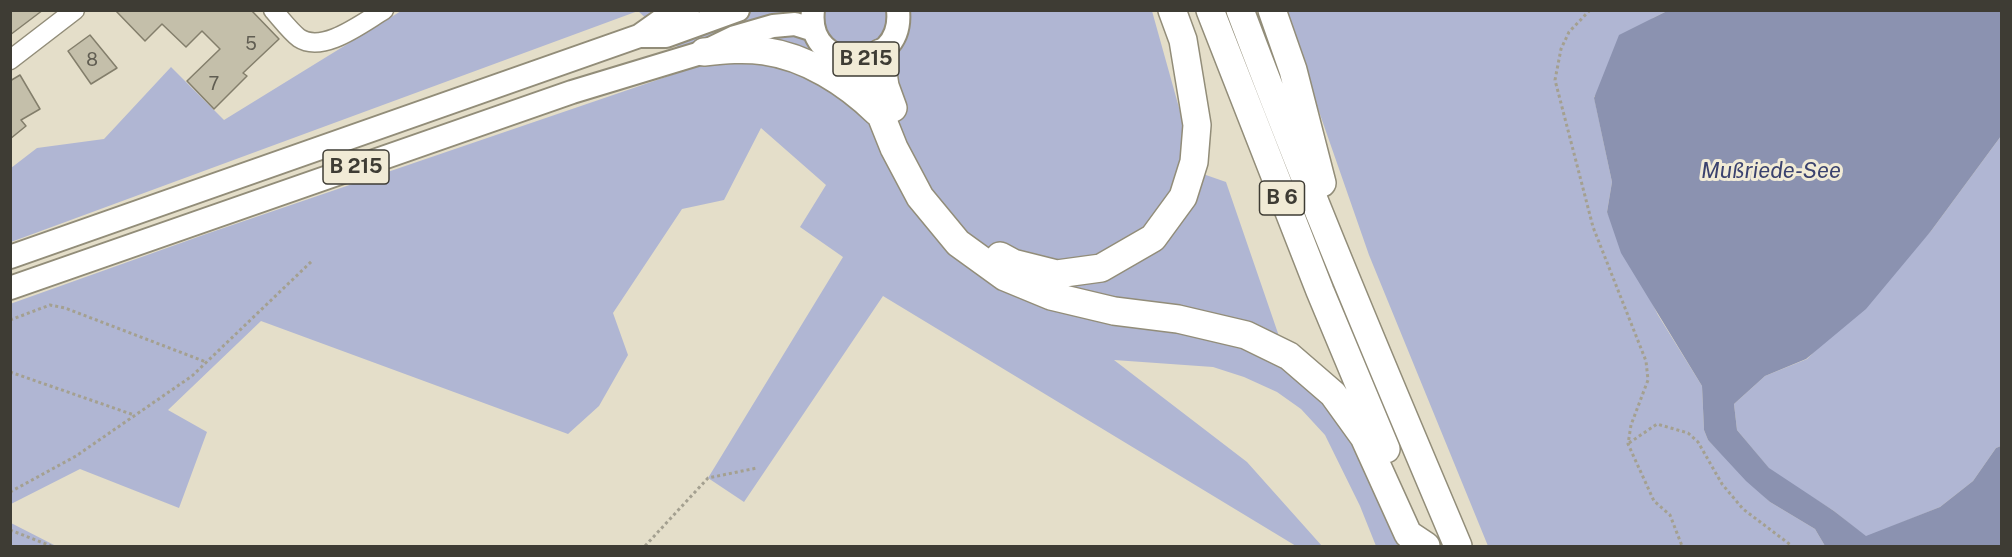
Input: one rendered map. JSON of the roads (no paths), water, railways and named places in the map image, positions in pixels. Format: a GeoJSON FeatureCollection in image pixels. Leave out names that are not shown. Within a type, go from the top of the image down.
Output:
{"type":"FeatureCollection","features":[{"type":"Feature","properties":{"kind":"highway"},"geometry":{"type":"LineString","coordinates":[[867,57],[885,86],[903,140],[930,193],[967,234],[1013,263],[1057,274],[1101,268],[1153,238],[1184,197],[1194,162],[1197,125],[1183,40],[1172,10]]}},
{"type":"Feature","properties":{"kind":"highway","name":"B 6"},"geometry":{"type":"LineString","coordinates":[[1210,10],[1320,291],[1426,546]]}},
{"type":"Feature","properties":{"kind":"highway","name":"B 6"},"geometry":{"type":"LineString","coordinates":[[1240,10],[1350,289],[1458,546]]}},
{"type":"Feature","properties":{"kind":"highway"},"geometry":{"type":"LineString","coordinates":[[1272,10],[1293,70],[1350,289]]}},
{"type":"Feature","properties":{"kind":"highway"},"geometry":{"type":"LineString","coordinates":[[704,52],[765,51],[796,59],[834,78],[883,118]]}},
{"type":"Feature","properties":{"kind":"highway"},"geometry":{"type":"LineString","coordinates":[[867,57],[870,88],[894,148],[920,197],[958,243],[1005,277],[1051,296],[1114,310],[1178,319],[1246,335],[1289,356],[1333,394],[1364,437],[1408,534],[1426,546]]}},
{"type":"Feature","properties":{"kind":"main road","name":"B 215"},"geometry":{"type":"LineString","coordinates":[[10,257],[639,36],[663,19],[688,10]]}},
{"type":"Feature","properties":{"kind":"main road","name":"B 215"},"geometry":{"type":"LineString","coordinates":[[639,36],[666,36],[738,10]]}},
{"type":"Feature","properties":{"kind":"main road","name":"B 215"},"geometry":{"type":"LineString","coordinates":[[10,288],[572,92],[704,52],[735,37],[773,26],[814,20],[820,42],[830,52],[842,58],[867,57],[888,46],[895,36],[898,10]]}},
{"type":"Feature","properties":{"kind":"street"},"geometry":{"type":"LineString","coordinates":[[10,60],[75,10]]}},
{"type":"Feature","properties":{"kind":"street"},"geometry":{"type":"LineString","coordinates":[[273,10],[298,37],[318,44],[331,40],[384,10]]}},
{"type":"Feature","properties":{"kind":"water","name":"Mußriede-See"},"geometry":{"type":"Polygon","coordinates":[[[1667,11],[2001,11],[2001,136],[1931,231],[1866,309],[1806,359],[1765,376],[1734,404],[1737,430],[1769,468],[1834,511],[1866,536],[1940,507],[1973,481],[1996,448],[2001,446],[2001,546],[1825,546],[1815,529],[1770,502],[1746,481],[1708,440],[1704,430],[1702,386],[1621,253],[1607,212],[1612,182],[1594,98],[1619,35],[1667,11]]]}}]}
